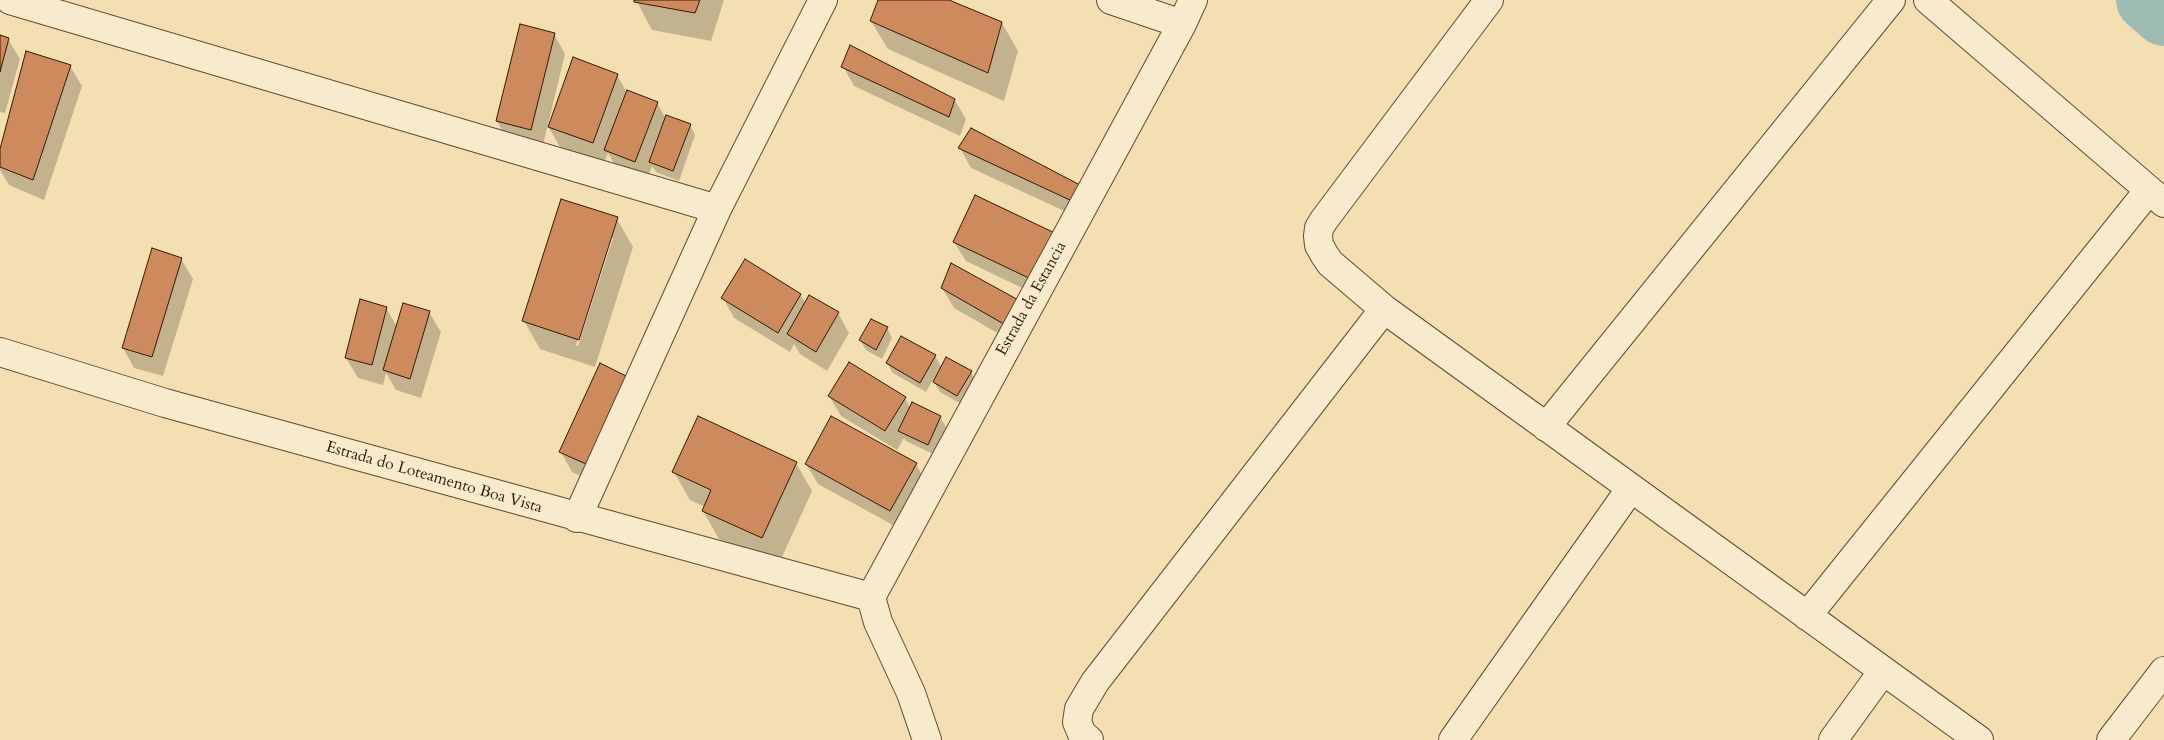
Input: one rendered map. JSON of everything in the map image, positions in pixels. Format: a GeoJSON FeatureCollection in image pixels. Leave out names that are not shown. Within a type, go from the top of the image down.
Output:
{"type":"FeatureCollection","features":[{"type":"Feature","properties":{"kind":"street"},"geometry":{"type":"LineString","coordinates":[[10,0],[717,210]]}},
{"type":"Feature","properties":{"kind":"street"},"geometry":{"type":"LineString","coordinates":[[577,518],[717,210],[823,0]]}},
{"type":"Feature","properties":{"kind":"street"},"geometry":{"type":"LineString","coordinates":[[1111,0],[1187,12]]}},
{"type":"Feature","properties":{"kind":"street"},"geometry":{"type":"LineString","coordinates":[[1489,0],[1318,228],[1319,245],[1330,263],[1384,309],[1979,740]]}},
{"type":"Feature","properties":{"kind":"street"},"geometry":{"type":"LineString","coordinates":[[1546,427],[1891,0]]}},
{"type":"Feature","properties":{"kind":"street"},"geometry":{"type":"LineString","coordinates":[[1807,616],[2157,197],[1928,0]]}},
{"type":"Feature","properties":{"kind":"street","name":"Estrada da Estancia"},"geometry":{"type":"LineString","coordinates":[[871,597],[1187,12]]}},
{"type":"Feature","properties":{"kind":"street"},"geometry":{"type":"LineString","coordinates":[[1089,740],[1082,734],[1077,722],[1080,709],[1095,682],[1384,309]]}},
{"type":"Feature","properties":{"kind":"street","name":"Estrada do Loteamento Boa Vista"},"geometry":{"type":"LineString","coordinates":[[0,352],[165,403],[577,518],[871,597]]}},
{"type":"Feature","properties":{"kind":"street"},"geometry":{"type":"LineString","coordinates":[[1453,740],[1631,488]]}},
{"type":"Feature","properties":{"kind":"street"},"geometry":{"type":"LineString","coordinates":[[871,597],[878,622],[912,693],[928,740]]}},
{"type":"Feature","properties":{"kind":"street"},"geometry":{"type":"LineString","coordinates":[[1833,740],[1883,671]]}},
{"type":"Feature","properties":{"kind":"street"},"geometry":{"type":"LineString","coordinates":[[2111,740],[2164,671]]}},
{"type":"Feature","properties":{"kind":"building"},"geometry":{"type":"Polygon","coordinates":[[[634,0],[700,0],[695,13],[634,2],[634,0]]]}},
{"type":"Feature","properties":{"kind":"building"},"geometry":{"type":"Polygon","coordinates":[[[878,0],[949,0],[1002,22],[988,73],[870,21],[878,0]]]}},
{"type":"Feature","properties":{"kind":"building"},"geometry":{"type":"Polygon","coordinates":[[[520,24],[555,33],[531,130],[496,121],[520,24]]]}},
{"type":"Feature","properties":{"kind":"building"},"geometry":{"type":"Polygon","coordinates":[[[0,35],[9,38],[0,72],[0,35]]]}},
{"type":"Feature","properties":{"kind":"building"},"geometry":{"type":"Polygon","coordinates":[[[850,45],[955,99],[949,117],[841,67],[850,45]]]}},
{"type":"Feature","properties":{"kind":"building"},"geometry":{"type":"Polygon","coordinates":[[[26,51],[71,65],[33,180],[0,167],[0,149],[26,51]]]}},
{"type":"Feature","properties":{"kind":"building"},"geometry":{"type":"Polygon","coordinates":[[[573,57],[618,74],[593,143],[548,127],[573,57]]]}},
{"type":"Feature","properties":{"kind":"building"},"geometry":{"type":"Polygon","coordinates":[[[627,90],[658,102],[635,162],[604,150],[627,90]]]}},
{"type":"Feature","properties":{"kind":"building"},"geometry":{"type":"Polygon","coordinates":[[[666,115],[691,124],[673,171],[649,162],[666,115]]]}},
{"type":"Feature","properties":{"kind":"building"},"geometry":{"type":"Polygon","coordinates":[[[971,128],[1082,186],[1072,201],[958,148],[971,128]]]}},
{"type":"Feature","properties":{"kind":"building"},"geometry":{"type":"Polygon","coordinates":[[[975,195],[1059,235],[1033,280],[953,242],[975,195]]]}},
{"type":"Feature","properties":{"kind":"building"},"geometry":{"type":"Polygon","coordinates":[[[561,199],[618,217],[579,340],[522,321],[561,199]]]}},
{"type":"Feature","properties":{"kind":"building"},"geometry":{"type":"Polygon","coordinates":[[[152,248],[182,258],[152,357],[122,348],[152,248]]]}},
{"type":"Feature","properties":{"kind":"building"},"geometry":{"type":"Polygon","coordinates":[[[745,259],[801,294],[778,333],[721,298],[745,259]]]}},
{"type":"Feature","properties":{"kind":"building"},"geometry":{"type":"Polygon","coordinates":[[[951,263],[1022,302],[1009,327],[941,288],[951,263]]]}},
{"type":"Feature","properties":{"kind":"building"},"geometry":{"type":"Polygon","coordinates":[[[809,295],[839,312],[816,352],[787,334],[809,295]]]}},
{"type":"Feature","properties":{"kind":"building"},"geometry":{"type":"Polygon","coordinates":[[[360,299],[387,307],[372,365],[345,358],[360,299]]]}},
{"type":"Feature","properties":{"kind":"building"},"geometry":{"type":"Polygon","coordinates":[[[403,303],[430,311],[410,379],[383,370],[403,303]]]}},
{"type":"Feature","properties":{"kind":"building"},"geometry":{"type":"Polygon","coordinates":[[[871,319],[888,327],[876,350],[859,340],[871,319]]]}},
{"type":"Feature","properties":{"kind":"building"},"geometry":{"type":"Polygon","coordinates":[[[901,336],[936,355],[920,383],[886,363],[901,336]]]}},
{"type":"Feature","properties":{"kind":"building"},"geometry":{"type":"Polygon","coordinates":[[[946,357],[972,371],[957,396],[933,382],[946,357]]]}},
{"type":"Feature","properties":{"kind":"building"},"geometry":{"type":"Polygon","coordinates":[[[849,362],[906,397],[885,431],[828,396],[849,362]]]}},
{"type":"Feature","properties":{"kind":"building"},"geometry":{"type":"Polygon","coordinates":[[[600,363],[626,376],[586,464],[559,452],[600,363]]]}},
{"type":"Feature","properties":{"kind":"building"},"geometry":{"type":"Polygon","coordinates":[[[912,402],[941,416],[928,445],[898,431],[912,402]]]}},
{"type":"Feature","properties":{"kind":"building"},"geometry":{"type":"Polygon","coordinates":[[[698,416],[797,462],[762,538],[702,511],[711,490],[672,472],[698,416]]]}},
{"type":"Feature","properties":{"kind":"building"},"geometry":{"type":"Polygon","coordinates":[[[831,416],[917,463],[890,511],[805,464],[831,416]]]}},
{"type":"Feature","properties":{"kind":"waterway"},"geometry":{"type":"LineString","coordinates":[[2147,0],[2164,15]]}}]}
